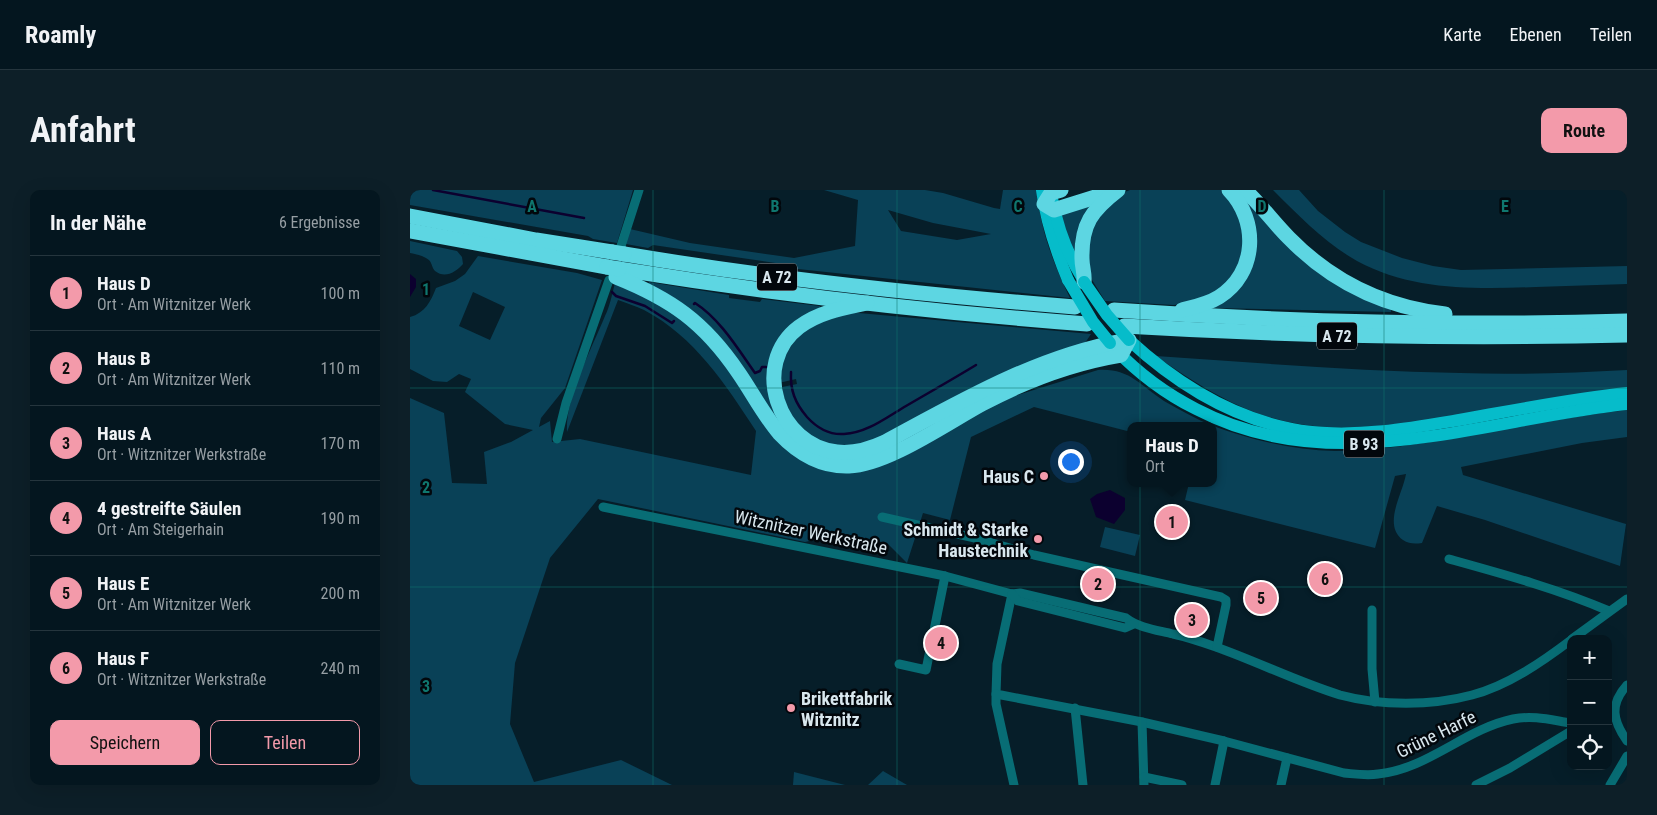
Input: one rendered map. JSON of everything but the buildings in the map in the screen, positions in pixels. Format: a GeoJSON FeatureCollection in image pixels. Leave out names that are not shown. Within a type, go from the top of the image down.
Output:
{"type":"FeatureCollection","features":[{"type":"Feature","properties":{"kind":"highway"},"geometry":{"type":"LineString","coordinates":[[1050,196],[1118,190]]}},
{"type":"Feature","properties":{"kind":"highway"},"geometry":{"type":"LineString","coordinates":[[1084,282],[1082,247],[1086,226],[1100,204],[1118,190]]}},
{"type":"Feature","properties":{"kind":"highway"},"geometry":{"type":"LineString","coordinates":[[1164,314],[1195,307],[1217,298],[1229,289],[1243,271],[1251,242],[1248,224],[1243,208],[1228,190]]}},
{"type":"Feature","properties":{"kind":"highway"},"geometry":{"type":"LineString","coordinates":[[1245,190],[1289,238],[1315,262],[1333,276],[1354,288],[1372,297],[1399,306],[1424,312],[1474,316],[1495,323]]}},
{"type":"Feature","properties":{"kind":"highway","name":"A 72"},"geometry":{"type":"LineString","coordinates":[[410,216],[619,251],[695,266],[860,287],[1075,308]]}},
{"type":"Feature","properties":{"kind":"highway","name":"A 72"},"geometry":{"type":"LineString","coordinates":[[410,231],[569,261],[611,273],[986,316],[1087,324]]}},
{"type":"Feature","properties":{"kind":"highway"},"geometry":{"type":"LineString","coordinates":[[611,273],[668,301],[700,325],[724,352],[778,433],[805,455],[829,464],[848,466],[873,461],[902,448],[983,403],[1020,386],[1040,377],[1098,359],[1126,333]]}},
{"type":"Feature","properties":{"kind":"highway"},"geometry":{"type":"LineString","coordinates":[[867,303],[830,311],[812,318],[797,328],[786,340],[779,354],[774,373],[774,390],[780,410],[790,426],[803,439],[819,447],[836,452],[850,452],[878,446],[1018,373],[1051,360],[1111,348]]}},
{"type":"Feature","properties":{"kind":"highway","name":"A 72"},"geometry":{"type":"LineString","coordinates":[[1114,310],[1348,322],[1495,323],[1627,321]]}},
{"type":"Feature","properties":{"kind":"highway","name":"A 72"},"geometry":{"type":"LineString","coordinates":[[1126,333],[1551,338],[1627,335]]}},
{"type":"Feature","properties":{"kind":"main road","name":"B 93"},"geometry":{"type":"LineString","coordinates":[[1050,196],[1057,254],[1068,280],[1111,348],[1169,394],[1207,415],[1250,432],[1302,442],[1381,443],[1627,404]]}},
{"type":"Feature","properties":{"kind":"main road","name":"B 93"},"geometry":{"type":"LineString","coordinates":[[1050,196],[1068,250],[1084,282],[1107,315],[1174,378],[1212,401],[1273,424],[1312,432],[1355,433],[1385,431],[1560,402],[1627,393]]}},
{"type":"Feature","properties":{"kind":"street"},"geometry":{"type":"LineString","coordinates":[[619,251],[639,190]]}},
{"type":"Feature","properties":{"kind":"street"},"geometry":{"type":"LineString","coordinates":[[557,439],[566,403],[611,273]]}},
{"type":"Feature","properties":{"kind":"street","name":"Witznitzer Werkstraße"},"geometry":{"type":"LineString","coordinates":[[603,507],[945,576],[1012,594],[1020,593],[1126,618],[1134,624],[1217,647],[1314,686],[1375,702],[1414,703],[1472,695],[1507,681],[1553,653],[1567,642]]}},
{"type":"Feature","properties":{"kind":"street"},"geometry":{"type":"LineString","coordinates":[[882,517],[975,538],[1034,555],[1221,597],[1226,600],[1217,647]]}},
{"type":"Feature","properties":{"kind":"street"},"geometry":{"type":"LineString","coordinates":[[1449,559],[1584,600],[1609,611]]}},
{"type":"Feature","properties":{"kind":"street"},"geometry":{"type":"LineString","coordinates":[[899,664],[926,670],[945,576]]}},
{"type":"Feature","properties":{"kind":"street"},"geometry":{"type":"LineString","coordinates":[[1012,594],[996,664],[996,704],[1014,785]]}},
{"type":"Feature","properties":{"kind":"street","name":"Witznitzer Werkstraße"},"geometry":{"type":"LineString","coordinates":[[1576,635],[1627,599]]}},
{"type":"Feature","properties":{"kind":"street"},"geometry":{"type":"LineString","coordinates":[[1372,610],[1372,669],[1375,702]]}},
{"type":"Feature","properties":{"kind":"street"},"geometry":{"type":"LineString","coordinates":[[1612,715],[1620,693],[1627,685]]}},
{"type":"Feature","properties":{"kind":"street","name":"Grüne Harfe"},"geometry":{"type":"LineString","coordinates":[[996,694],[1142,722],[1224,741],[1344,773],[1378,774],[1412,766],[1498,723],[1528,717],[1567,722]]}},
{"type":"Feature","properties":{"kind":"street"},"geometry":{"type":"LineString","coordinates":[[1075,708],[1083,785]]}},
{"type":"Feature","properties":{"kind":"street"},"geometry":{"type":"LineString","coordinates":[[1612,719],[1627,741]]}},
{"type":"Feature","properties":{"kind":"street"},"geometry":{"type":"LineString","coordinates":[[1142,722],[1144,781],[1182,785]]}},
{"type":"Feature","properties":{"kind":"street"},"geometry":{"type":"LineString","coordinates":[[1476,785],[1510,768],[1567,733]]}},
{"type":"Feature","properties":{"kind":"street"},"geometry":{"type":"LineString","coordinates":[[1215,785],[1224,741]]}},
{"type":"Feature","properties":{"kind":"street"},"geometry":{"type":"LineString","coordinates":[[1610,785],[1627,756]]}},
{"type":"Feature","properties":{"kind":"street"},"geometry":{"type":"LineString","coordinates":[[1280,785],[1286,758]]}},
{"type":"Feature","properties":{"kind":"shaded area"},"geometry":{"type":"Polygon","coordinates":[[[410,190],[633,190],[617,243],[593,239],[588,236],[410,205],[410,190]]]}},
{"type":"Feature","properties":{"kind":"shaded area"},"geometry":{"type":"Polygon","coordinates":[[[824,190],[925,190],[943,193],[1000,209],[1003,190],[1037,190],[1044,232],[1058,272],[1070,298],[798,269],[789,265],[653,245],[648,248],[626,244],[630,229],[690,243],[794,258],[855,246],[858,200],[824,190]],[[888,210],[901,231],[957,240],[991,234],[933,223],[888,210]]]}},
{"type":"Feature","properties":{"kind":"shaded area"},"geometry":{"type":"Polygon","coordinates":[[[1130,190],[1221,190],[1231,199],[1244,223],[1243,258],[1221,292],[1190,304],[1173,305],[1105,301],[1089,275],[1086,251],[1091,226],[1117,195],[1130,190]]]}},
{"type":"Feature","properties":{"kind":"shaded area"},"geometry":{"type":"Polygon","coordinates":[[[1237,190],[1286,242],[1391,309],[1391,312],[1213,308],[1251,264],[1237,190]]]}},
{"type":"Feature","properties":{"kind":"shaded area"},"geometry":{"type":"Polygon","coordinates":[[[1273,190],[1299,190],[1318,211],[1345,232],[1361,242],[1402,258],[1433,266],[1461,270],[1627,266],[1627,284],[1467,288],[1422,283],[1400,278],[1378,271],[1345,254],[1313,228],[1273,190]]]}},
{"type":"Feature","properties":{"kind":"shaded area"},"geometry":{"type":"Polygon","coordinates":[[[1099,200],[1078,262],[1059,214],[1099,200]]]}},
{"type":"Feature","properties":{"kind":"shaded area"},"geometry":{"type":"Polygon","coordinates":[[[410,241],[457,251],[462,257],[463,264],[450,274],[439,273],[434,270],[429,260],[410,253],[410,241]]]}},
{"type":"Feature","properties":{"kind":"shaded area"},"geometry":{"type":"Polygon","coordinates":[[[478,256],[577,273],[602,280],[565,388],[541,418],[539,427],[550,421],[552,442],[580,439],[751,475],[756,431],[721,379],[678,333],[644,310],[618,300],[567,432],[570,404],[610,304],[615,283],[656,300],[696,329],[808,463],[978,413],[1011,397],[1098,370],[1109,370],[1126,375],[1164,401],[1205,422],[1127,422],[1127,431],[1034,407],[971,437],[950,520],[923,513],[907,563],[887,543],[839,534],[805,542],[598,499],[550,558],[515,663],[510,724],[534,782],[621,760],[672,785],[410,785],[410,398],[444,413],[452,483],[487,484],[484,452],[511,442],[533,430],[505,424],[465,392],[471,379],[459,374],[447,382],[433,381],[410,369],[410,317],[420,313],[427,306],[436,288],[455,281],[465,274],[478,256]],[[473,292],[459,326],[490,340],[505,307],[473,292]]]}},
{"type":"Feature","properties":{"kind":"shaded area"},"geometry":{"type":"Polygon","coordinates":[[[410,274],[416,279],[416,287],[410,297],[410,274]]]}},
{"type":"Feature","properties":{"kind":"shaded area"},"geometry":{"type":"Polygon","coordinates":[[[649,282],[729,295],[729,298],[760,302],[762,299],[820,306],[820,310],[775,352],[789,431],[877,455],[785,435],[737,362],[648,286],[649,282]]]}},
{"type":"Feature","properties":{"kind":"shaded area"},"geometry":{"type":"Polygon","coordinates":[[[842,313],[1091,334],[1085,343],[892,434],[851,448],[815,440],[788,416],[782,387],[797,384],[796,379],[783,382],[778,381],[781,361],[805,326],[842,313]]]}},
{"type":"Feature","properties":{"kind":"shaded area"},"geometry":{"type":"Polygon","coordinates":[[[1156,356],[1308,366],[1481,374],[1627,370],[1627,388],[1399,424],[1347,428],[1321,427],[1295,423],[1254,412],[1224,399],[1196,383],[1156,356]]]}},
{"type":"Feature","properties":{"kind":"shaded area"},"geometry":{"type":"Polygon","coordinates":[[[1627,410],[1627,437],[1582,443],[1461,467],[1463,475],[1626,524],[1620,566],[1485,520],[1437,506],[1422,543],[1414,544],[1403,540],[1397,534],[1394,518],[1406,474],[1395,476],[1375,548],[1185,500],[1188,487],[1217,487],[1217,427],[1258,440],[1288,446],[1319,450],[1351,451],[1415,444],[1565,418],[1627,410]]]}},
{"type":"Feature","properties":{"kind":"shaded area"},"geometry":{"type":"Polygon","coordinates":[[[1110,490],[1125,498],[1125,510],[1114,524],[1096,517],[1090,499],[1097,494],[1110,490]]]}},
{"type":"Feature","properties":{"kind":"shaded area"},"geometry":{"type":"Polygon","coordinates":[[[1105,527],[1140,535],[1135,556],[1100,547],[1105,527]]]}},
{"type":"Feature","properties":{"kind":"shaded area"},"geometry":{"type":"Polygon","coordinates":[[[883,771],[907,785],[868,785],[883,771]]]}},
{"type":"Feature","properties":{"kind":"shaded area"},"geometry":{"type":"Polygon","coordinates":[[[794,772],[845,785],[793,785],[794,772]]]}},
{"type":"Feature","properties":{"kind":"waterway"},"geometry":{"type":"LineString","coordinates":[[433,190],[584,218]]}},
{"type":"Feature","properties":{"kind":"waterway"},"geometry":{"type":"LineString","coordinates":[[612,292],[616,296],[645,306],[672,323],[674,321]]}},
{"type":"Feature","properties":{"kind":"waterway"},"geometry":{"type":"LineString","coordinates":[[694,304],[713,317],[755,373],[760,371],[762,367],[766,367]]}},
{"type":"Feature","properties":{"kind":"waterway"},"geometry":{"type":"LineString","coordinates":[[791,372],[791,385],[794,396],[799,407],[807,417],[824,430],[844,434],[861,431],[877,424],[976,365]]}},
{"type":"Feature","properties":{"kind":"place","name":"Haus C"},"geometry":{"type":"Point","coordinates":[1044,476]}},
{"type":"Feature","properties":{"kind":"place","name":"Haus D"},"geometry":{"type":"Point","coordinates":[1172,522]}},
{"type":"Feature","properties":{"kind":"place","name":"Schmidt & Starke Haustechnik"},"geometry":{"type":"Point","coordinates":[1038,539]}},
{"type":"Feature","properties":{"kind":"place","name":"Haus F"},"geometry":{"type":"Point","coordinates":[1325,579]}},
{"type":"Feature","properties":{"kind":"place","name":"Haus B"},"geometry":{"type":"Point","coordinates":[1098,584]}},
{"type":"Feature","properties":{"kind":"place","name":"Haus E"},"geometry":{"type":"Point","coordinates":[1261,598]}},
{"type":"Feature","properties":{"kind":"place","name":"Haus A"},"geometry":{"type":"Point","coordinates":[1192,620]}},
{"type":"Feature","properties":{"kind":"place","name":"4 gestreifte Säulen"},"geometry":{"type":"Point","coordinates":[941,643]}},
{"type":"Feature","properties":{"kind":"place","name":"Brikettfabrik Witznitz"},"geometry":{"type":"Point","coordinates":[791,708]}}]}
